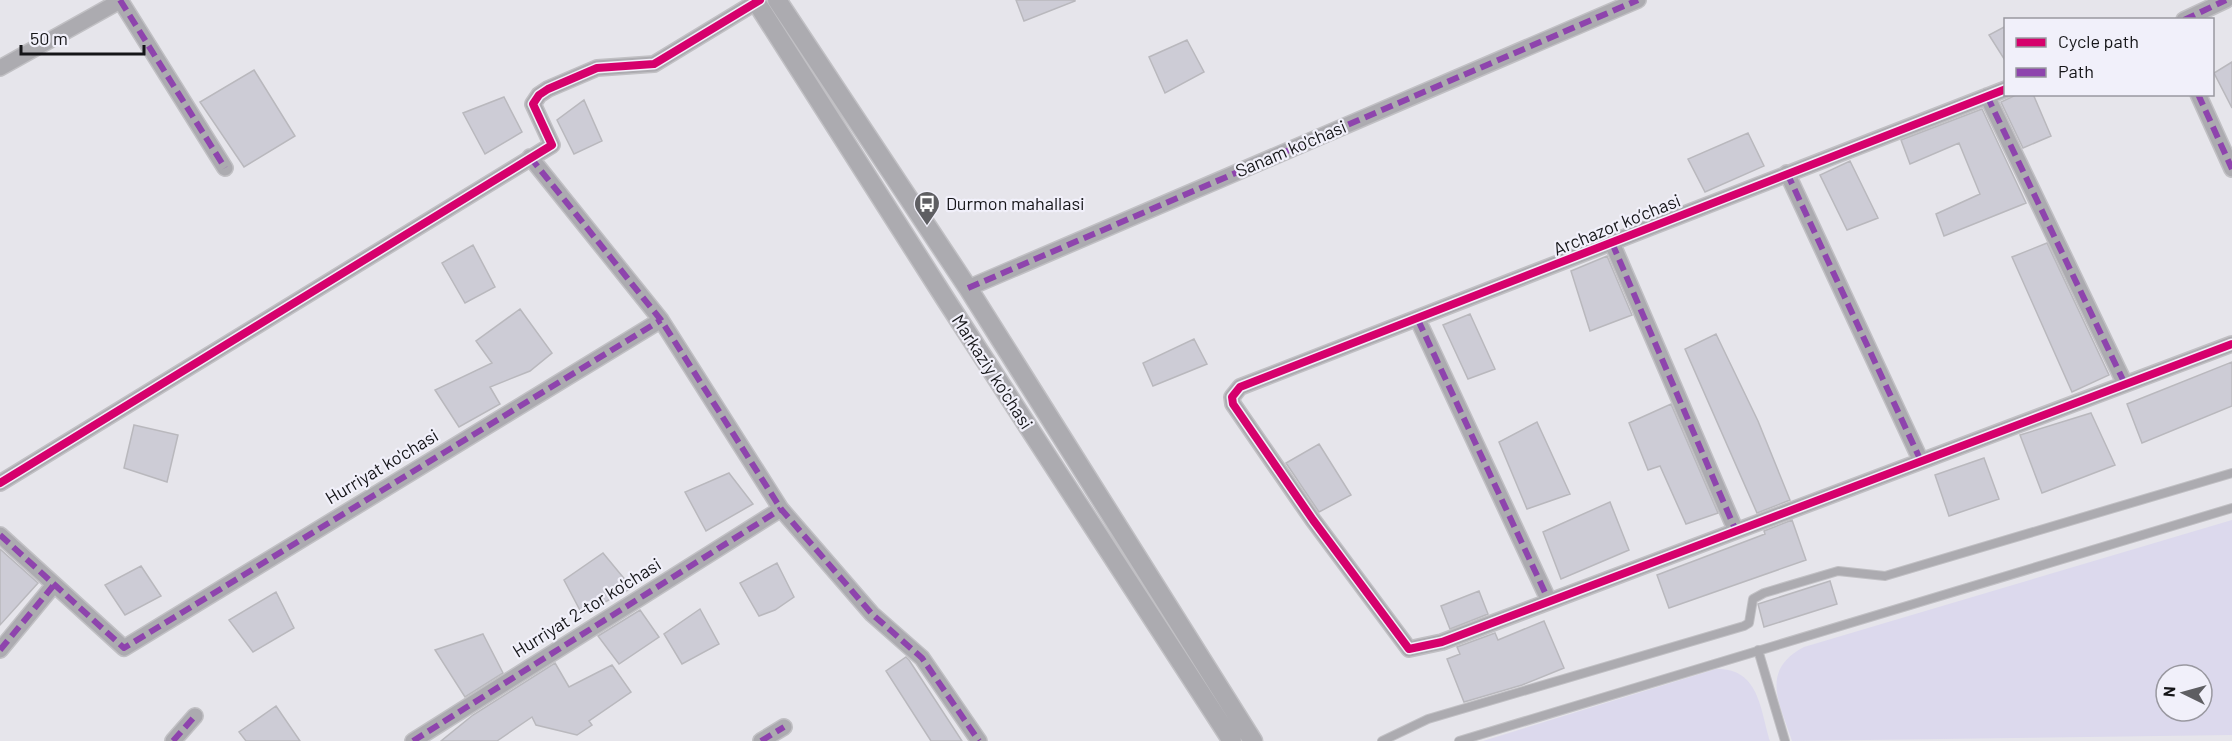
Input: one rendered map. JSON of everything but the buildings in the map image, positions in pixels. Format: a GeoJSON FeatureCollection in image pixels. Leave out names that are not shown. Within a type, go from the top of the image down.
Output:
{"type":"FeatureCollection","features":[{"type":"Feature","properties":{"kind":"street"},"geometry":{"type":"LineString","coordinates":[[0,68],[120,0],[225,168]]}},
{"type":"Feature","properties":{"kind":"street","name":"Markaziy ko'chasi"},"geometry":{"type":"LineString","coordinates":[[777,0],[968,288],[1252,741]]}},
{"type":"Feature","properties":{"kind":"street","name":"Sanam ko'chasi"},"geometry":{"type":"LineString","coordinates":[[946,300],[968,288],[1638,0]]}},
{"type":"Feature","properties":{"kind":"street"},"geometry":{"type":"LineString","coordinates":[[2188,18],[2226,0]]}},
{"type":"Feature","properties":{"kind":"street","name":"Markaziy ko'chasi"},"geometry":{"type":"LineString","coordinates":[[757,1],[946,300],[1232,741]]}},
{"type":"Feature","properties":{"kind":"street"},"geometry":{"type":"LineString","coordinates":[[0,483],[552,145],[533,104],[539,94],[597,68],[654,64],[757,1]]}},
{"type":"Feature","properties":{"kind":"street","name":"Archazor ko‘chasi"},"geometry":{"type":"LineString","coordinates":[[1549,601],[1442,642],[1409,649],[1242,419],[1233,404],[1232,397],[1240,387],[1418,320],[2004,89]]}},
{"type":"Feature","properties":{"kind":"street"},"geometry":{"type":"LineString","coordinates":[[1987,96],[2125,384]]}},
{"type":"Feature","properties":{"kind":"street"},"geometry":{"type":"LineString","coordinates":[[2199,96],[2232,169]]}},
{"type":"Feature","properties":{"kind":"street"},"geometry":{"type":"LineString","coordinates":[[530,157],[661,320],[781,509],[872,614],[922,658],[979,741]]}},
{"type":"Feature","properties":{"kind":"street"},"geometry":{"type":"LineString","coordinates":[[1787,173],[1921,461]]}},
{"type":"Feature","properties":{"kind":"street"},"geometry":{"type":"LineString","coordinates":[[1612,243],[1736,531]]}},
{"type":"Feature","properties":{"kind":"street","name":"Hurriyat ko'chasi"},"geometry":{"type":"LineString","coordinates":[[53,586],[124,648],[661,320]]}},
{"type":"Feature","properties":{"kind":"street"},"geometry":{"type":"LineString","coordinates":[[1418,320],[1549,601],[2232,344]]}},
{"type":"Feature","properties":{"kind":"street"},"geometry":{"type":"LineString","coordinates":[[1050,460],[1070,449]]}},
{"type":"Feature","properties":{"kind":"street","name":"Hurriyat 2-tor ko'chasi"},"geometry":{"type":"LineString","coordinates":[[414,741],[781,509]]}},
{"type":"Feature","properties":{"kind":"street"},"geometry":{"type":"LineString","coordinates":[[0,535],[53,586],[0,650]]}},
{"type":"Feature","properties":{"kind":"street"},"geometry":{"type":"LineString","coordinates":[[173,741],[195,716]]}},
{"type":"Feature","properties":{"kind":"street"},"geometry":{"type":"LineString","coordinates":[[761,741],[784,727]]}},
{"type":"Feature","properties":{"kind":"lane"},"geometry":{"type":"LineString","coordinates":[[1382,741],[1428,719],[1744,626],[1749,623],[1754,599],[1764,593],[1838,571],[1885,576],[2232,473]]}},
{"type":"Feature","properties":{"kind":"lane"},"geometry":{"type":"LineString","coordinates":[[1459,741],[2232,508]]}},
{"type":"Feature","properties":{"kind":"lane"},"geometry":{"type":"LineString","coordinates":[[1758,650],[1785,741]]}},
{"type":"Feature","properties":{"kind":"shaded area"},"geometry":{"type":"Polygon","coordinates":[[[2232,520],[2232,735],[1792,741],[1777,689],[1777,677],[1781,666],[1790,656],[1804,647],[2232,520]]]}},
{"type":"Feature","properties":{"kind":"shaded area"},"geometry":{"type":"Polygon","coordinates":[[[1716,669],[1730,670],[1741,675],[1749,683],[1760,703],[1770,741],[1483,741],[1716,669]]]}},
{"type":"Feature","properties":{"kind":"marked path"},"geometry":{"type":"LineString","coordinates":[[120,0],[225,168]]}},
{"type":"Feature","properties":{"kind":"marked path"},"geometry":{"type":"LineString","coordinates":[[968,288],[1638,0]]}},
{"type":"Feature","properties":{"kind":"marked path"},"geometry":{"type":"LineString","coordinates":[[2188,18],[2226,0]]}},
{"type":"Feature","properties":{"kind":"marked path"},"geometry":{"type":"LineString","coordinates":[[1987,96],[2125,384]]}},
{"type":"Feature","properties":{"kind":"marked path"},"geometry":{"type":"LineString","coordinates":[[2199,96],[2232,169]]}},
{"type":"Feature","properties":{"kind":"marked path"},"geometry":{"type":"LineString","coordinates":[[530,157],[661,320],[781,509],[872,614],[922,658],[979,741]]}},
{"type":"Feature","properties":{"kind":"marked path"},"geometry":{"type":"LineString","coordinates":[[1787,173],[1921,461]]}},
{"type":"Feature","properties":{"kind":"marked path"},"geometry":{"type":"LineString","coordinates":[[1612,243],[1736,531]]}},
{"type":"Feature","properties":{"kind":"marked path"},"geometry":{"type":"LineString","coordinates":[[0,535],[124,648],[661,320]]}},
{"type":"Feature","properties":{"kind":"marked path"},"geometry":{"type":"LineString","coordinates":[[1418,320],[1549,601]]}},
{"type":"Feature","properties":{"kind":"marked path"},"geometry":{"type":"LineString","coordinates":[[413,741],[781,509]]}},
{"type":"Feature","properties":{"kind":"marked path"},"geometry":{"type":"LineString","coordinates":[[0,650],[53,586]]}},
{"type":"Feature","properties":{"kind":"marked path"},"geometry":{"type":"LineString","coordinates":[[173,741],[195,716]]}},
{"type":"Feature","properties":{"kind":"marked path"},"geometry":{"type":"LineString","coordinates":[[761,741],[784,727]]}},
{"type":"Feature","properties":{"kind":"cycle path"},"geometry":{"type":"LineString","coordinates":[[0,483],[552,145],[533,104],[539,95],[548,89],[597,68],[654,64],[760,0]]}},
{"type":"Feature","properties":{"kind":"cycle path"},"geometry":{"type":"LineString","coordinates":[[2004,90],[1240,387],[1232,397],[1233,404],[1313,520],[1409,649],[1442,642],[2232,344]]}},
{"type":"Feature","properties":{"kind":"place","name":"Durmon mahallasi"},"geometry":{"type":"Point","coordinates":[927,227]}}]}
